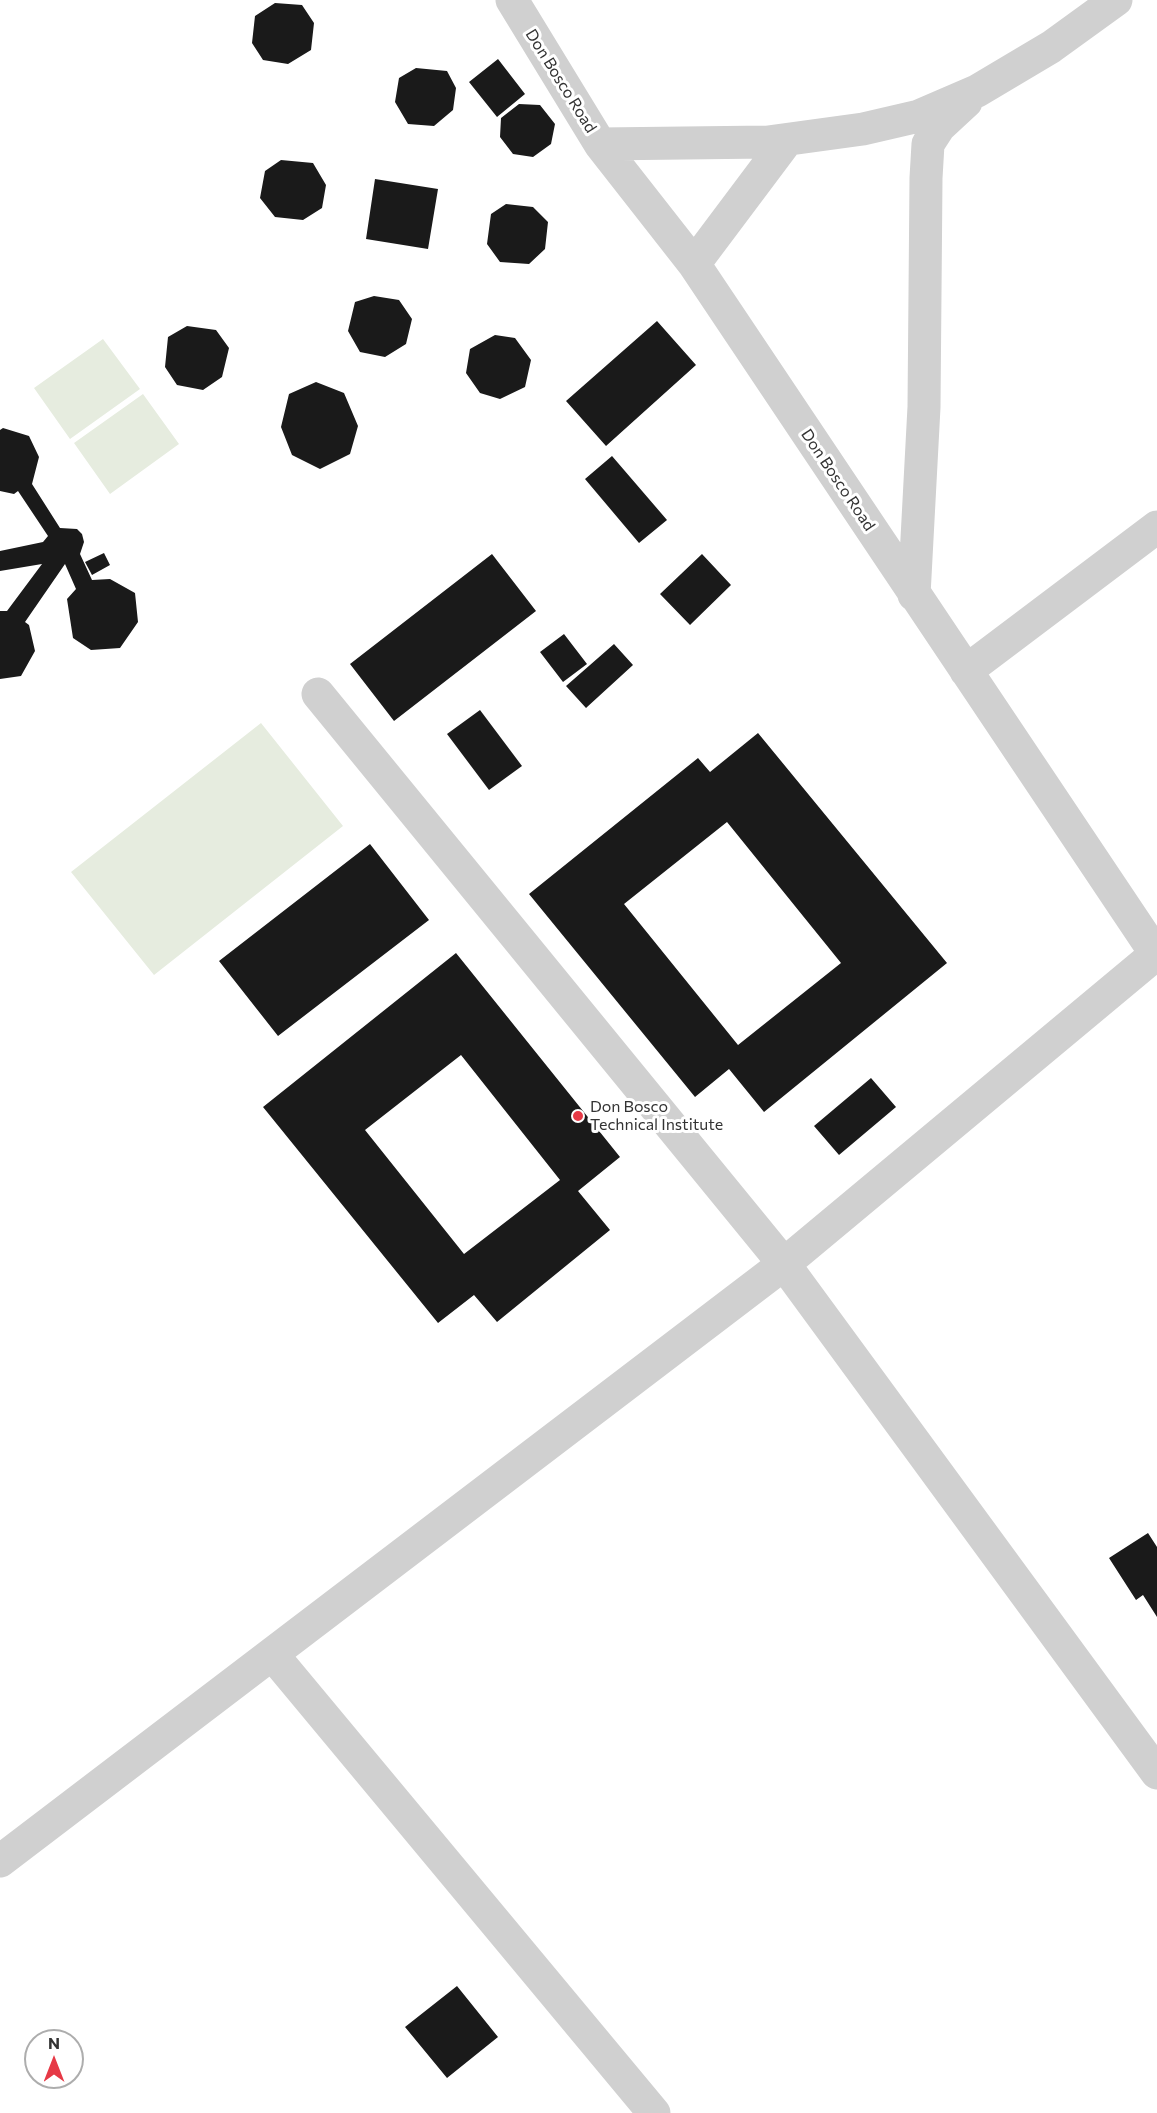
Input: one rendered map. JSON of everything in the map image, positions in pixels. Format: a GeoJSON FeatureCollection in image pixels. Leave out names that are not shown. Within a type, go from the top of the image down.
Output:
{"type":"FeatureCollection","features":[{"type":"Feature","properties":{"kind":"street","name":"Don Bosco Road"},"geometry":{"type":"LineString","coordinates":[[512,0],[600,144],[694,264],[1155,956]]}},
{"type":"Feature","properties":{"kind":"street"},"geometry":{"type":"LineString","coordinates":[[600,144],[768,142],[863,129],[919,116],[977,91],[1051,47],[1116,0]]}},
{"type":"Feature","properties":{"kind":"street"},"geometry":{"type":"LineString","coordinates":[[914,595],[924,407],[928,144],[939,127],[977,91]]}},
{"type":"Feature","properties":{"kind":"street"},"geometry":{"type":"LineString","coordinates":[[694,264],[787,140]]}},
{"type":"Feature","properties":{"kind":"street"},"geometry":{"type":"LineString","coordinates":[[966,671],[1157,526]]}},
{"type":"Feature","properties":{"kind":"street"},"geometry":{"type":"LineString","coordinates":[[318,694],[784,1264],[1157,1773]]}},
{"type":"Feature","properties":{"kind":"street"},"geometry":{"type":"LineString","coordinates":[[0,1861],[784,1264],[1155,956]]}},
{"type":"Feature","properties":{"kind":"street"},"geometry":{"type":"LineString","coordinates":[[272,1654],[654,2113]]}},
{"type":"Feature","properties":{"kind":"shaded area"},"geometry":{"type":"Polygon","coordinates":[[[103,339],[140,389],[70,439],[34,388],[103,339]]]}},
{"type":"Feature","properties":{"kind":"shaded area"},"geometry":{"type":"Polygon","coordinates":[[[143,394],[179,444],[110,494],[74,443],[143,394]]]}},
{"type":"Feature","properties":{"kind":"shaded area"},"geometry":{"type":"Polygon","coordinates":[[[261,723],[343,826],[154,975],[71,872],[261,723]]]}},
{"type":"Feature","properties":{"kind":"building"},"geometry":{"type":"Polygon","coordinates":[[[275,3],[302,5],[314,23],[311,50],[288,64],[263,60],[252,43],[255,16],[275,3]]]}},
{"type":"Feature","properties":{"kind":"building"},"geometry":{"type":"Polygon","coordinates":[[[498,59],[525,94],[497,117],[469,82],[498,59]]]}},
{"type":"Feature","properties":{"kind":"building"},"geometry":{"type":"Polygon","coordinates":[[[416,68],[447,71],[456,88],[453,110],[434,126],[408,124],[395,102],[399,78],[416,68]]]}},
{"type":"Feature","properties":{"kind":"building"},"geometry":{"type":"Polygon","coordinates":[[[519,104],[540,105],[555,124],[551,144],[533,157],[513,154],[500,137],[501,118],[519,104]]]}},
{"type":"Feature","properties":{"kind":"building"},"geometry":{"type":"Polygon","coordinates":[[[281,160],[313,163],[326,185],[322,208],[303,220],[275,217],[260,198],[265,171],[281,160]]]}},
{"type":"Feature","properties":{"kind":"building"},"geometry":{"type":"Polygon","coordinates":[[[375,179],[438,189],[428,249],[366,239],[375,179]]]}},
{"type":"Feature","properties":{"kind":"building"},"geometry":{"type":"Polygon","coordinates":[[[506,204],[533,207],[548,222],[545,249],[529,264],[500,262],[487,244],[491,214],[506,204]]]}},
{"type":"Feature","properties":{"kind":"building"},"geometry":{"type":"Polygon","coordinates":[[[374,296],[399,300],[412,319],[406,344],[385,357],[360,352],[348,331],[355,302],[374,296]]]}},
{"type":"Feature","properties":{"kind":"building"},"geometry":{"type":"Polygon","coordinates":[[[657,321],[696,365],[606,446],[566,401],[657,321]]]}},
{"type":"Feature","properties":{"kind":"building"},"geometry":{"type":"Polygon","coordinates":[[[187,326],[216,330],[229,348],[222,377],[203,390],[177,385],[165,367],[168,337],[187,326]]]}},
{"type":"Feature","properties":{"kind":"building"},"geometry":{"type":"Polygon","coordinates":[[[495,335],[515,338],[531,360],[525,387],[500,399],[480,393],[466,373],[470,349],[495,335]]]}},
{"type":"Feature","properties":{"kind":"building"},"geometry":{"type":"Polygon","coordinates":[[[316,382],[344,393],[358,426],[350,454],[320,469],[292,455],[281,427],[289,394],[316,382]]]}},
{"type":"Feature","properties":{"kind":"building"},"geometry":{"type":"Polygon","coordinates":[[[3,428],[29,436],[39,457],[32,484],[60,528],[77,529],[82,534],[84,542],[80,554],[92,580],[110,579],[135,593],[138,622],[120,648],[91,650],[73,638],[67,599],[76,589],[65,564],[25,622],[29,625],[35,651],[21,676],[0,679],[0,611],[7,611],[42,564],[0,571],[0,551],[43,542],[48,536],[18,491],[14,494],[0,491],[0,430],[3,428]]]}},
{"type":"Feature","properties":{"kind":"building"},"geometry":{"type":"Polygon","coordinates":[[[612,456],[667,520],[639,543],[585,479],[612,456]]]}},
{"type":"Feature","properties":{"kind":"building"},"geometry":{"type":"Polygon","coordinates":[[[104,553],[110,565],[92,575],[85,562],[104,553]]]}},
{"type":"Feature","properties":{"kind":"building"},"geometry":{"type":"Polygon","coordinates":[[[492,554],[536,611],[394,721],[350,664],[492,554]]]}},
{"type":"Feature","properties":{"kind":"building"},"geometry":{"type":"Polygon","coordinates":[[[702,554],[731,585],[690,625],[660,594],[702,554]]]}},
{"type":"Feature","properties":{"kind":"building"},"geometry":{"type":"Polygon","coordinates":[[[564,634],[587,664],[563,682],[540,652],[564,634]]]}},
{"type":"Feature","properties":{"kind":"building"},"geometry":{"type":"Polygon","coordinates":[[[614,644],[633,665],[586,708],[566,686],[614,644]]]}},
{"type":"Feature","properties":{"kind":"building"},"geometry":{"type":"Polygon","coordinates":[[[480,710],[522,766],[489,790],[447,734],[480,710]]]}},
{"type":"Feature","properties":{"kind":"building"},"geometry":{"type":"Polygon","coordinates":[[[758,733],[947,963],[764,1112],[729,1069],[695,1097],[529,894],[698,758],[710,772],[758,733]],[[727,822],[624,904],[738,1045],[841,963],[727,822]]]}},
{"type":"Feature","properties":{"kind":"building"},"geometry":{"type":"Polygon","coordinates":[[[370,844],[429,920],[278,1036],[219,961],[370,844]]]}},
{"type":"Feature","properties":{"kind":"building"},"geometry":{"type":"Polygon","coordinates":[[[456,953],[620,1157],[578,1191],[610,1230],[497,1322],[474,1295],[438,1323],[263,1107],[456,953]],[[461,1055],[365,1130],[464,1254],[560,1180],[461,1055]]]}},
{"type":"Feature","properties":{"kind":"building"},"geometry":{"type":"Polygon","coordinates":[[[871,1078],[896,1107],[839,1155],[814,1126],[871,1078]]]}},
{"type":"Feature","properties":{"kind":"building"},"geometry":{"type":"Polygon","coordinates":[[[1148,1533],[1157,1547],[1157,1617],[1143,1595],[1136,1600],[1109,1558],[1148,1533]]]}},
{"type":"Feature","properties":{"kind":"building"},"geometry":{"type":"Polygon","coordinates":[[[457,1986],[498,2037],[447,2078],[405,2027],[457,1986]]]}},
{"type":"Feature","properties":{"kind":"place","name":"Don Bosco Technical Institute"},"geometry":{"type":"Point","coordinates":[578,1116]}}]}
